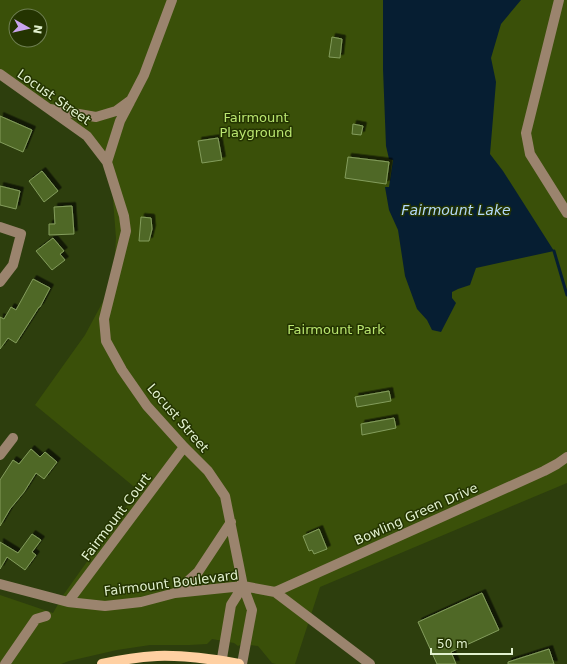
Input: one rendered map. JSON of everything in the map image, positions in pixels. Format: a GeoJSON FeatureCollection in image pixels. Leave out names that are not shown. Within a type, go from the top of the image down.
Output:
{"type":"FeatureCollection","features":[{"type":"Feature","properties":{"kind":"main road"},"geometry":{"type":"LineString","coordinates":[[102,664],[158,656],[188,657],[241,664]]}},
{"type":"Feature","properties":{"kind":"street"},"geometry":{"type":"LineString","coordinates":[[107,162],[120,121],[144,75],[172,0]]}},
{"type":"Feature","properties":{"kind":"street"},"geometry":{"type":"LineString","coordinates":[[559,0],[526,133],[530,154],[567,213]]}},
{"type":"Feature","properties":{"kind":"street","name":"Locust Street"},"geometry":{"type":"LineString","coordinates":[[0,74],[87,136],[107,162],[124,216],[126,231],[104,319],[106,341],[122,370],[147,406],[208,471],[225,496],[243,586]]}},
{"type":"Feature","properties":{"kind":"street"},"geometry":{"type":"LineString","coordinates":[[47,108],[96,117],[116,111],[131,100]]}},
{"type":"Feature","properties":{"kind":"street"},"geometry":{"type":"LineString","coordinates":[[0,227],[21,234],[13,265],[0,282]]}},
{"type":"Feature","properties":{"kind":"street"},"geometry":{"type":"LineString","coordinates":[[0,454],[13,438]]}},
{"type":"Feature","properties":{"kind":"street","name":"Fairmount Court"},"geometry":{"type":"LineString","coordinates":[[68,602],[184,447]]}},
{"type":"Feature","properties":{"kind":"street","name":"Bowling Green Drive"},"geometry":{"type":"LineString","coordinates":[[275,592],[544,471],[567,457]]}},
{"type":"Feature","properties":{"kind":"street"},"geometry":{"type":"LineString","coordinates":[[175,593],[198,572],[231,522]]}},
{"type":"Feature","properties":{"kind":"street","name":"Fairmount Boulevard"},"geometry":{"type":"LineString","coordinates":[[0,584],[68,602],[105,606],[141,602],[175,593],[243,586],[275,592],[370,664]]}},
{"type":"Feature","properties":{"kind":"street"},"geometry":{"type":"LineString","coordinates":[[221,662],[231,605],[243,586]]}},
{"type":"Feature","properties":{"kind":"street"},"geometry":{"type":"LineString","coordinates":[[241,664],[252,610],[243,586]]}},
{"type":"Feature","properties":{"kind":"street"},"geometry":{"type":"LineString","coordinates":[[5,664],[36,619],[46,616]]}},
{"type":"Feature","properties":{"kind":"green space","name":"Fairmount Park"},"geometry":{"type":"Polygon","coordinates":[[[0,0],[567,0],[567,483],[320,587],[295,664],[272,663],[258,646],[242,644],[238,646],[234,643],[212,639],[207,644],[150,645],[117,650],[61,664],[0,664],[0,595],[53,613],[64,594],[138,490],[35,405],[85,335],[106,296],[114,267],[116,238],[111,174],[96,149],[0,69],[0,0]]]}},
{"type":"Feature","properties":{"kind":"water","name":"Fairmount Lake"},"geometry":{"type":"Polygon","coordinates":[[[383,0],[521,0],[501,24],[491,58],[496,82],[490,154],[503,171],[554,251],[476,268],[470,285],[452,292],[452,298],[456,303],[441,332],[432,330],[427,320],[417,309],[405,276],[398,230],[389,210],[385,187],[389,187],[393,160],[389,159],[386,146],[383,69],[383,0]]]}},
{"type":"Feature","properties":{"kind":"building"},"geometry":{"type":"Polygon","coordinates":[[[332,37],[342,39],[340,58],[329,57],[332,37]]]}},
{"type":"Feature","properties":{"kind":"building"},"geometry":{"type":"Polygon","coordinates":[[[0,116],[32,130],[23,152],[0,142],[0,116]]]}},
{"type":"Feature","properties":{"kind":"building"},"geometry":{"type":"Polygon","coordinates":[[[353,124],[363,126],[361,135],[352,134],[353,124]]]}},
{"type":"Feature","properties":{"kind":"building"},"geometry":{"type":"Polygon","coordinates":[[[218,138],[222,160],[202,163],[198,141],[218,138]]]}},
{"type":"Feature","properties":{"kind":"building"},"geometry":{"type":"Polygon","coordinates":[[[348,157],[389,162],[386,184],[345,178],[348,157]]]}},
{"type":"Feature","properties":{"kind":"building"},"geometry":{"type":"Polygon","coordinates":[[[42,171],[58,191],[44,202],[29,181],[42,171]]]}},
{"type":"Feature","properties":{"kind":"building"},"geometry":{"type":"Polygon","coordinates":[[[0,186],[20,191],[16,209],[0,205],[0,186]]]}},
{"type":"Feature","properties":{"kind":"building"},"geometry":{"type":"Polygon","coordinates":[[[72,206],[74,234],[49,235],[49,224],[55,224],[54,207],[72,206]]]}},
{"type":"Feature","properties":{"kind":"building"},"geometry":{"type":"Polygon","coordinates":[[[141,217],[151,218],[152,229],[149,241],[139,241],[141,217]]]}},
{"type":"Feature","properties":{"kind":"building"},"geometry":{"type":"Polygon","coordinates":[[[53,238],[64,251],[60,254],[65,260],[52,270],[36,251],[53,238]]]}},
{"type":"Feature","properties":{"kind":"building"},"geometry":{"type":"Polygon","coordinates":[[[33,279],[50,288],[40,307],[16,343],[8,338],[0,349],[0,317],[4,319],[11,307],[16,310],[33,279]]]}},
{"type":"Feature","properties":{"kind":"building"},"geometry":{"type":"Polygon","coordinates":[[[389,391],[391,401],[357,407],[355,397],[389,391]]]}},
{"type":"Feature","properties":{"kind":"building"},"geometry":{"type":"Polygon","coordinates":[[[394,418],[396,428],[362,435],[361,424],[394,418]]]}},
{"type":"Feature","properties":{"kind":"building"},"geometry":{"type":"Polygon","coordinates":[[[31,449],[40,457],[45,452],[57,462],[44,479],[36,473],[24,492],[10,509],[0,526],[0,480],[13,460],[19,464],[31,449]]]}},
{"type":"Feature","properties":{"kind":"building"},"geometry":{"type":"Polygon","coordinates":[[[319,529],[327,549],[314,554],[312,550],[309,551],[303,536],[319,529]]]}},
{"type":"Feature","properties":{"kind":"building"},"geometry":{"type":"Polygon","coordinates":[[[32,534],[41,540],[32,552],[36,555],[25,570],[7,557],[0,569],[0,542],[18,553],[32,534]]]}},
{"type":"Feature","properties":{"kind":"building"},"geometry":{"type":"Polygon","coordinates":[[[482,593],[499,630],[451,652],[456,664],[437,664],[418,622],[482,593]]]}},
{"type":"Feature","properties":{"kind":"building"},"geometry":{"type":"Polygon","coordinates":[[[549,649],[554,664],[508,664],[508,662],[549,649]]]}},
{"type":"Feature","properties":{"kind":"waterway"},"geometry":{"type":"LineString","coordinates":[[554,251],[567,295]]}},
{"type":"Feature","properties":{"kind":"park label","name":"Fairmount Playground"},"geometry":{"type":"Point","coordinates":[256,124]}}]}
